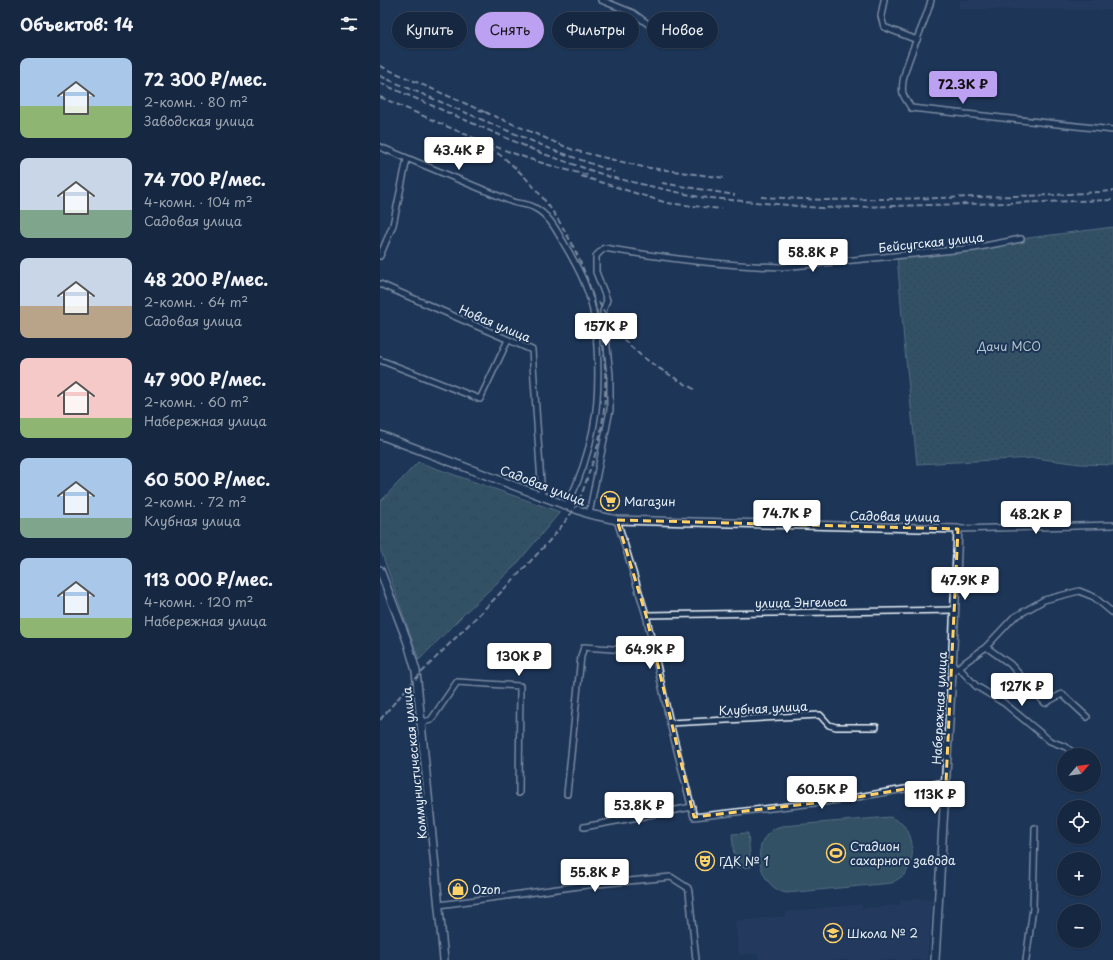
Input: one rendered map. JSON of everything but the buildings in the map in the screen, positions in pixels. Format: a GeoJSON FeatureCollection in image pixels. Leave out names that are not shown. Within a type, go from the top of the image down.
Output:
{"type":"FeatureCollection","features":[{"type":"Feature","properties":{"kind":"street"},"geometry":{"type":"LineString","coordinates":[[601,0],[633,14],[647,24]]}},
{"type":"Feature","properties":{"kind":"street"},"geometry":{"type":"LineString","coordinates":[[884,0],[881,16],[884,27],[917,40]]}},
{"type":"Feature","properties":{"kind":"street"},"geometry":{"type":"LineString","coordinates":[[931,0],[928,14],[905,74],[903,94],[911,108],[1113,130]]}},
{"type":"Feature","properties":{"kind":"street"},"geometry":{"type":"LineString","coordinates":[[380,147],[513,202],[533,207],[544,214],[553,225],[587,288],[595,322],[599,392],[595,424],[586,461],[567,506]]}},
{"type":"Feature","properties":{"kind":"street"},"geometry":{"type":"LineString","coordinates":[[380,256],[393,226],[407,159]]}},
{"type":"Feature","properties":{"kind":"street","name":"Бейсугская улица"},"geometry":{"type":"LineString","coordinates":[[589,514],[610,410],[610,375],[603,311],[607,300],[596,272],[596,256],[604,248],[653,256],[763,267],[783,267],[974,248],[1021,239]]}},
{"type":"Feature","properties":{"kind":"street","name":"Новая улица"},"geometry":{"type":"LineString","coordinates":[[380,284],[532,350],[542,497]]}},
{"type":"Feature","properties":{"kind":"street"},"geometry":{"type":"LineString","coordinates":[[380,360],[480,399],[508,340]]}},
{"type":"Feature","properties":{"kind":"street","name":"Садовая улица"},"geometry":{"type":"LineString","coordinates":[[380,435],[589,514],[617,520],[958,529],[1113,525]]}},
{"type":"Feature","properties":{"kind":"street"},"geometry":{"type":"LineString","coordinates":[[617,520],[646,615],[670,723],[694,817],[840,800],[946,782]]}},
{"type":"Feature","properties":{"kind":"street","name":"Набережная улица"},"geometry":{"type":"LineString","coordinates":[[935,960],[946,782],[956,670],[955,610],[958,529]]}},
{"type":"Feature","properties":{"kind":"street","name":"Коммунистическая улица"},"geometry":{"type":"LineString","coordinates":[[380,570],[408,643],[416,671],[444,960]]}},
{"type":"Feature","properties":{"kind":"street"},"geometry":{"type":"LineString","coordinates":[[1068,748],[1050,741],[1004,703],[976,686],[956,670],[986,647],[1013,618],[1044,600],[1079,591],[1094,597],[1113,613]]}},
{"type":"Feature","properties":{"kind":"street","name":"улица Энгельса"},"geometry":{"type":"LineString","coordinates":[[646,615],[955,610]]}},
{"type":"Feature","properties":{"kind":"street"},"geometry":{"type":"LineString","coordinates":[[567,794],[581,656],[584,647],[654,652]]}},
{"type":"Feature","properties":{"kind":"street"},"geometry":{"type":"LineString","coordinates":[[986,647],[1010,664],[1045,703],[1062,694],[1087,717]]}},
{"type":"Feature","properties":{"kind":"street"},"geometry":{"type":"LineString","coordinates":[[420,723],[431,720],[457,682],[520,686],[519,793]]}},
{"type":"Feature","properties":{"kind":"street","name":"Клубная улица"},"geometry":{"type":"LineString","coordinates":[[670,723],[820,715],[829,725],[876,727]]}},
{"type":"Feature","properties":{"kind":"street"},"geometry":{"type":"LineString","coordinates":[[584,828],[692,807]]}},
{"type":"Feature","properties":{"kind":"street"},"geometry":{"type":"LineString","coordinates":[[1026,960],[1033,908],[1035,828]]}},
{"type":"Feature","properties":{"kind":"street"},"geometry":{"type":"LineString","coordinates":[[439,905],[587,885],[671,877],[688,888],[696,960]]}},
{"type":"Feature","properties":{"kind":"highlighted area"},"geometry":{"type":"Polygon","coordinates":[[[617,520],[958,529],[946,782],[840,800],[694,817],[646,615],[617,520]]]}},
{"type":"Feature","properties":{"kind":"shaded area"},"geometry":{"type":"Polygon","coordinates":[[[959,0],[1113,0],[1113,10],[959,9],[959,0]]]}},
{"type":"Feature","properties":{"kind":"shaded area","name":"Школа № 2"},"geometry":{"type":"Polygon","coordinates":[[[932,899],[927,960],[759,960],[757,953],[739,955],[735,921],[786,916],[786,912],[862,904],[862,908],[900,905],[900,900],[932,899]]]}},
{"type":"Feature","properties":{"kind":"green space","name":"Дачи МСО"},"geometry":{"type":"Polygon","coordinates":[[[1113,227],[1113,465],[1080,464],[1035,458],[917,464],[904,341],[897,255],[1113,227]]]}},
{"type":"Feature","properties":{"kind":"green space"},"geometry":{"type":"Polygon","coordinates":[[[418,462],[560,512],[515,566],[468,610],[419,660],[380,548],[380,502],[418,462]]]}},
{"type":"Feature","properties":{"kind":"green space","name":"Стадион сахарного завода"},"geometry":{"type":"Polygon","coordinates":[[[890,817],[904,826],[908,831],[912,843],[911,863],[908,869],[904,875],[892,883],[786,893],[777,890],[764,876],[759,857],[761,847],[764,838],[775,828],[782,826],[890,817]]]}},
{"type":"Feature","properties":{"kind":"green space"},"geometry":{"type":"Polygon","coordinates":[[[748,833],[751,867],[735,868],[732,834],[748,833]]]}},
{"type":"Feature","properties":{"kind":"railway"},"geometry":{"type":"LineString","coordinates":[[380,66],[489,114]]}},
{"type":"Feature","properties":{"kind":"railway"},"geometry":{"type":"LineString","coordinates":[[380,76],[567,156]]}},
{"type":"Feature","properties":{"kind":"railway"},"geometry":{"type":"LineString","coordinates":[[380,83],[541,153],[610,177],[699,197],[820,208],[1113,200]]}},
{"type":"Feature","properties":{"kind":"railway"},"geometry":{"type":"LineString","coordinates":[[380,97],[457,131],[508,151],[560,168],[588,175]]}},
{"type":"Feature","properties":{"kind":"railway"},"geometry":{"type":"LineString","coordinates":[[485,112],[573,150],[643,167],[725,178]]}},
{"type":"Feature","properties":{"kind":"railway"},"geometry":{"type":"LineString","coordinates":[[380,720],[433,661],[545,546],[563,524],[574,509],[582,494],[601,428],[605,386],[603,345],[595,303],[581,263],[562,226],[538,192],[510,163],[478,140]]}},
{"type":"Feature","properties":{"kind":"railway"},"geometry":{"type":"LineString","coordinates":[[562,153],[614,172]]}},
{"type":"Feature","properties":{"kind":"railway"},"geometry":{"type":"LineString","coordinates":[[581,176],[667,203],[721,209]]}},
{"type":"Feature","properties":{"kind":"railway"},"geometry":{"type":"LineString","coordinates":[[662,183],[735,195]]}},
{"type":"Feature","properties":{"kind":"railway"},"geometry":{"type":"LineString","coordinates":[[761,197],[825,200],[1055,195],[1113,191]]}},
{"type":"Feature","properties":{"kind":"railway"},"geometry":{"type":"LineString","coordinates":[[599,302],[607,318],[627,343],[664,372],[694,389]]}},
{"type":"Feature","properties":{"kind":"place","name":"Магазин"},"geometry":{"type":"Point","coordinates":[610,501]}},
{"type":"Feature","properties":{"kind":"place","name":"Стадион сахарного завода"},"geometry":{"type":"Point","coordinates":[836,853]}},
{"type":"Feature","properties":{"kind":"place","name":"ГДК № 1"},"geometry":{"type":"Point","coordinates":[705,861]}},
{"type":"Feature","properties":{"kind":"place","name":"Ozon"},"geometry":{"type":"Point","coordinates":[458,889]}},
{"type":"Feature","properties":{"kind":"place","name":"Школа № 2"},"geometry":{"type":"Point","coordinates":[833,933]}}]}
